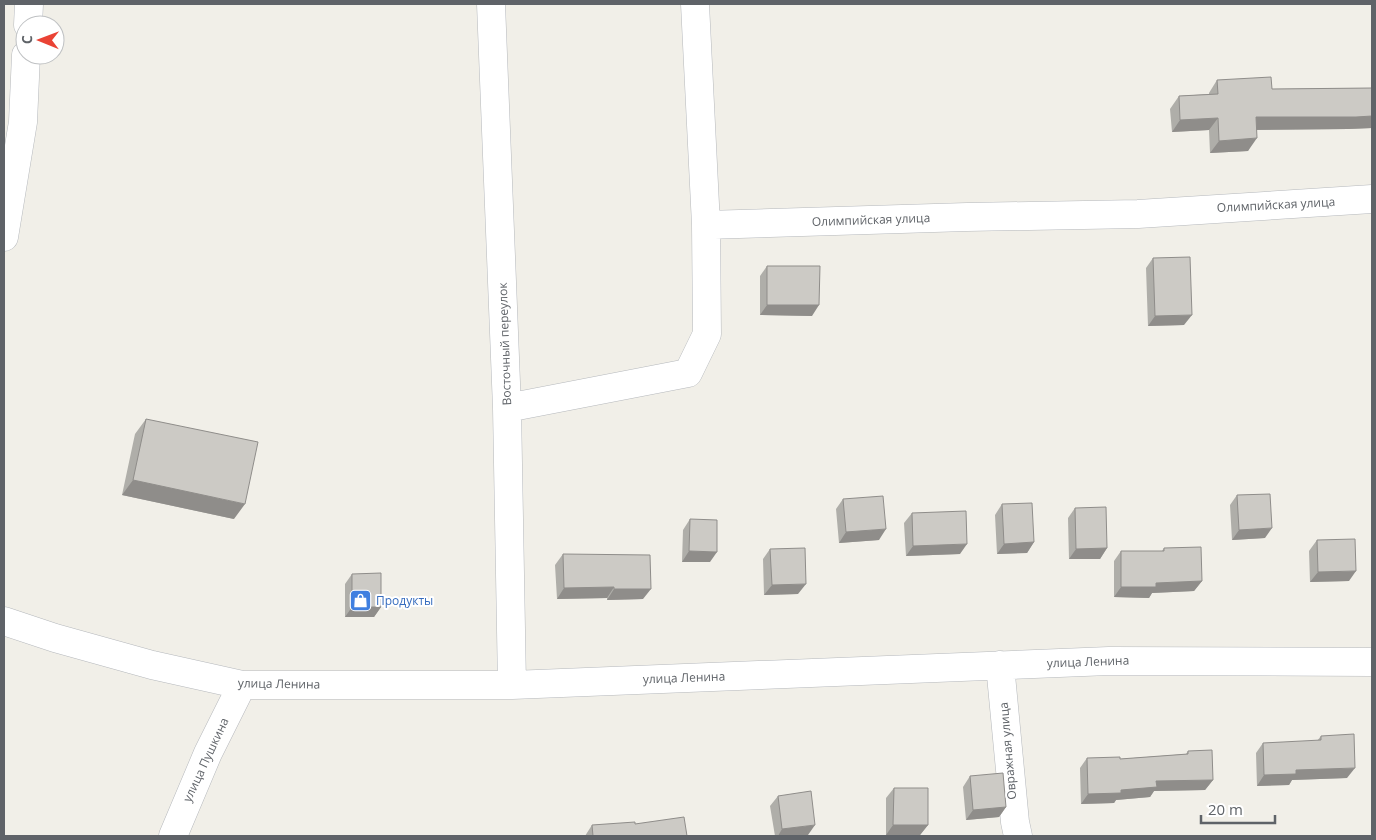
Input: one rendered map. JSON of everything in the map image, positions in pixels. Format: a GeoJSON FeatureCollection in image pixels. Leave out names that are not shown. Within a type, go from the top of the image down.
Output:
{"type":"FeatureCollection","features":[{"type":"Feature","properties":{"kind":"street","name":"Восточный переулок"},"geometry":{"type":"LineString","coordinates":[[491,4],[507,408],[512,685]]}},
{"type":"Feature","properties":{"kind":"street"},"geometry":{"type":"LineString","coordinates":[[507,408],[688,373],[707,334],[706,225],[695,4]]}},
{"type":"Feature","properties":{"kind":"street"},"geometry":{"type":"LineString","coordinates":[[4,237],[23,122],[26,65]]}},
{"type":"Feature","properties":{"kind":"street","name":"Олимпийская улица"},"geometry":{"type":"LineString","coordinates":[[706,225],[976,216],[1138,214],[1372,199]]}},
{"type":"Feature","properties":{"kind":"street","name":"улица Ленина"},"geometry":{"type":"LineString","coordinates":[[4,621],[55,638],[152,665],[242,685],[512,685],[1109,661],[1372,662]]}},
{"type":"Feature","properties":{"kind":"street","name":"Овражная улица"},"geometry":{"type":"LineString","coordinates":[[1000,665],[1015,822],[1018,836]]}},
{"type":"Feature","properties":{"kind":"street","name":"улица Пушкина"},"geometry":{"type":"LineString","coordinates":[[173,836],[208,753],[242,685]]}},
{"type":"Feature","properties":{"kind":"building"},"geometry":{"type":"Polygon","coordinates":[[[1271,77],[1272,89],[1372,88],[1372,116],[1256,117],[1257,138],[1219,141],[1218,118],[1180,120],[1179,96],[1218,94],[1217,80],[1271,77]]]}},
{"type":"Feature","properties":{"kind":"building"},"geometry":{"type":"Polygon","coordinates":[[[1190,257],[1192,315],[1155,316],[1153,258],[1190,257]]]}},
{"type":"Feature","properties":{"kind":"building"},"geometry":{"type":"Polygon","coordinates":[[[767,266],[820,266],[819,305],[767,305],[767,266]]]}},
{"type":"Feature","properties":{"kind":"building"},"geometry":{"type":"Polygon","coordinates":[[[146,419],[258,442],[245,504],[133,480],[146,419]]]}},
{"type":"Feature","properties":{"kind":"building"},"geometry":{"type":"Polygon","coordinates":[[[1270,494],[1272,528],[1239,530],[1237,495],[1270,494]]]}},
{"type":"Feature","properties":{"kind":"building"},"geometry":{"type":"Polygon","coordinates":[[[883,496],[886,529],[846,532],[843,499],[883,496]]]}},
{"type":"Feature","properties":{"kind":"building"},"geometry":{"type":"Polygon","coordinates":[[[1032,503],[1034,542],[1004,544],[1002,504],[1032,503]]]}},
{"type":"Feature","properties":{"kind":"building"},"geometry":{"type":"Polygon","coordinates":[[[1106,507],[1107,548],[1076,549],[1075,508],[1106,507]]]}},
{"type":"Feature","properties":{"kind":"building"},"geometry":{"type":"Polygon","coordinates":[[[966,511],[967,544],[913,546],[912,513],[966,511]]]}},
{"type":"Feature","properties":{"kind":"building"},"geometry":{"type":"Polygon","coordinates":[[[690,519],[717,520],[717,552],[689,551],[690,519]]]}},
{"type":"Feature","properties":{"kind":"building"},"geometry":{"type":"Polygon","coordinates":[[[1355,539],[1356,571],[1318,572],[1317,540],[1355,539]]]}},
{"type":"Feature","properties":{"kind":"building"},"geometry":{"type":"Polygon","coordinates":[[[1201,547],[1202,581],[1156,583],[1156,587],[1121,587],[1121,551],[1164,551],[1164,548],[1201,547]]]}},
{"type":"Feature","properties":{"kind":"building"},"geometry":{"type":"Polygon","coordinates":[[[805,548],[806,584],[772,585],[770,549],[805,548]]]}},
{"type":"Feature","properties":{"kind":"building"},"geometry":{"type":"Polygon","coordinates":[[[563,554],[650,555],[651,589],[614,589],[614,587],[564,588],[563,554]]]}},
{"type":"Feature","properties":{"kind":"building"},"geometry":{"type":"Polygon","coordinates":[[[381,573],[381,607],[352,607],[352,574],[381,573]]]}},
{"type":"Feature","properties":{"kind":"building"},"geometry":{"type":"Polygon","coordinates":[[[1354,734],[1355,768],[1296,770],[1296,774],[1264,775],[1263,743],[1321,740],[1321,736],[1354,734]]]}},
{"type":"Feature","properties":{"kind":"building"},"geometry":{"type":"Polygon","coordinates":[[[1212,750],[1213,780],[1156,781],[1157,787],[1121,790],[1121,793],[1088,794],[1087,758],[1120,757],[1120,759],[1188,754],[1188,751],[1212,750]]]}},
{"type":"Feature","properties":{"kind":"building"},"geometry":{"type":"Polygon","coordinates":[[[1003,773],[1006,807],[973,810],[970,776],[1003,773]]]}},
{"type":"Feature","properties":{"kind":"building"},"geometry":{"type":"Polygon","coordinates":[[[894,788],[928,788],[928,825],[893,825],[894,788]]]}},
{"type":"Feature","properties":{"kind":"building"},"geometry":{"type":"Polygon","coordinates":[[[811,791],[815,825],[782,829],[778,796],[811,791]]]}},
{"type":"Feature","properties":{"kind":"building"},"geometry":{"type":"Polygon","coordinates":[[[684,817],[687,836],[593,836],[592,825],[635,822],[635,824],[684,817]]]}},
{"type":"Feature","properties":{"kind":"place","name":"Продукты"},"geometry":{"type":"Point","coordinates":[360,601]}}]}
